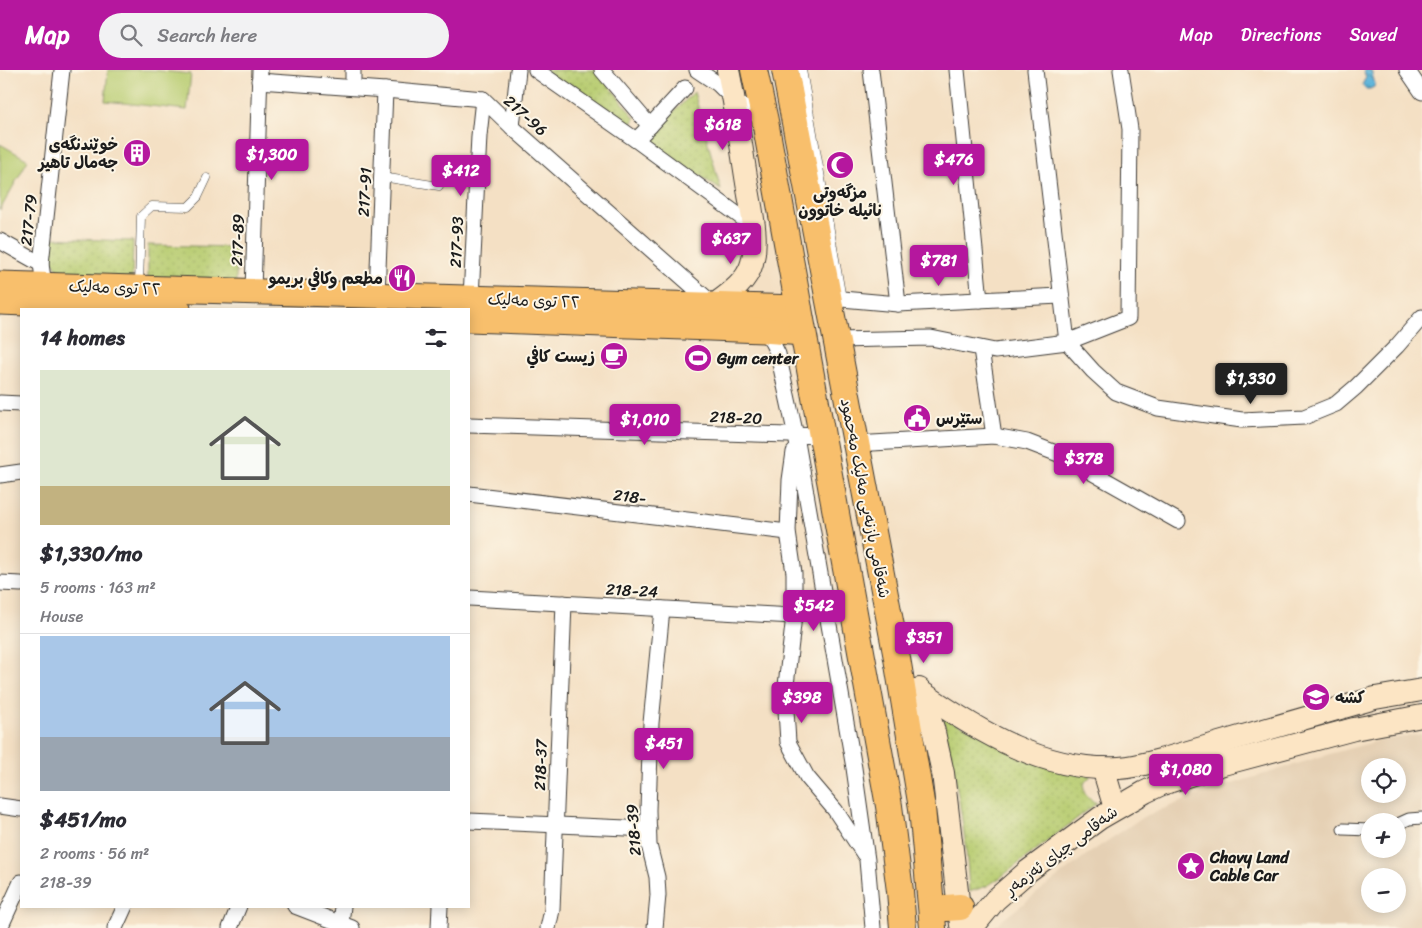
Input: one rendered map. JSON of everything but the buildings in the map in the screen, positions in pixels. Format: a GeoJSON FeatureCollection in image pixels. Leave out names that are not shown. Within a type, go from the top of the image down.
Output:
{"type":"FeatureCollection","features":[{"type":"Feature","properties":{"kind":"highway","name":"شەقامی بازنەیی مەلیک مەحمود"},"geometry":{"type":"LineString","coordinates":[[754,70],[803,333],[809,436],[889,806],[903,928]]}},
{"type":"Feature","properties":{"kind":"highway","name":"شەقامی بازنەیی مەلیک مەحمود"},"geometry":{"type":"LineString","coordinates":[[785,70],[835,303],[836,340],[896,658],[922,808],[933,918]]}},
{"type":"Feature","properties":{"kind":"highway"},"geometry":{"type":"LineString","coordinates":[[933,918],[964,921]]}},
{"type":"Feature","properties":{"kind":"main road"},"geometry":{"type":"LineString","coordinates":[[714,305],[746,277],[752,264],[755,248],[735,101],[728,70]]}},
{"type":"Feature","properties":{"kind":"main road","name":"٢٢ توی مەلیک"},"geometry":{"type":"LineString","coordinates":[[0,284],[42,275],[139,301],[173,308]]}},
{"type":"Feature","properties":{"kind":"main road","name":"٢٢ توی مەلیک"},"geometry":{"type":"LineString","coordinates":[[0,302],[139,301],[253,291],[377,295],[463,308]]}},
{"type":"Feature","properties":{"kind":"main road","name":"٢٢ توی مەلیک"},"geometry":{"type":"LineString","coordinates":[[470,309],[714,305],[799,308]]}},
{"type":"Feature","properties":{"kind":"main road","name":"٢٢ توی مەلیک"},"geometry":{"type":"LineString","coordinates":[[470,309],[803,333]]}},
{"type":"Feature","properties":{"kind":"main road"},"geometry":{"type":"LineString","coordinates":[[896,658],[920,691],[933,728],[943,773],[964,921]]}},
{"type":"Feature","properties":{"kind":"main road"},"geometry":{"type":"LineString","coordinates":[[920,691],[966,721],[1023,750],[1063,763],[1103,768],[1143,764],[1375,698],[1422,690]]}},
{"type":"Feature","properties":{"kind":"main road","name":"شەقامی چیای ئەزمەڕ"},"geometry":{"type":"LineString","coordinates":[[964,921],[991,905],[1028,871],[1087,827],[1115,808],[1162,784],[1223,764],[1354,729],[1422,716]]}},
{"type":"Feature","properties":{"kind":"main road"},"geometry":{"type":"LineString","coordinates":[[1103,768],[1115,808]]}},
{"type":"Feature","properties":{"kind":"street","name":"217-79"},"geometry":{"type":"LineString","coordinates":[[42,275],[62,70]]}},
{"type":"Feature","properties":{"kind":"street"},"geometry":{"type":"LineString","coordinates":[[353,70],[353,87]]}},
{"type":"Feature","properties":{"kind":"street"},"geometry":{"type":"LineString","coordinates":[[512,127],[518,70]]}},
{"type":"Feature","properties":{"kind":"street"},"geometry":{"type":"LineString","coordinates":[[536,70],[636,140],[753,226]]}},
{"type":"Feature","properties":{"kind":"street"},"geometry":{"type":"LineString","coordinates":[[602,70],[650,126]]}},
{"type":"Feature","properties":{"kind":"street"},"geometry":{"type":"LineString","coordinates":[[697,70],[718,84],[735,101],[765,121]]}},
{"type":"Feature","properties":{"kind":"street"},"geometry":{"type":"LineString","coordinates":[[871,70],[898,304]]}},
{"type":"Feature","properties":{"kind":"street"},"geometry":{"type":"LineString","coordinates":[[957,70],[980,300]]}},
{"type":"Feature","properties":{"kind":"street"},"geometry":{"type":"LineString","coordinates":[[1035,70],[1060,296],[1067,342],[1093,371],[1116,392],[1158,408],[1242,420],[1304,417],[1336,404],[1356,387],[1422,317]]}},
{"type":"Feature","properties":{"kind":"street"},"geometry":{"type":"LineString","coordinates":[[836,340],[931,338],[995,351],[1067,342],[1128,318],[1130,129],[1122,70]]}},
{"type":"Feature","properties":{"kind":"street"},"geometry":{"type":"LineString","coordinates":[[1407,70],[1422,92]]}},
{"type":"Feature","properties":{"kind":"street","name":"217-96"},"geometry":{"type":"LineString","coordinates":[[260,76],[483,99],[512,127],[714,305]]}},
{"type":"Feature","properties":{"kind":"street","name":"217-89"},"geometry":{"type":"LineString","coordinates":[[253,291],[260,76]]}},
{"type":"Feature","properties":{"kind":"street"},"geometry":{"type":"LineString","coordinates":[[636,140],[685,88]]}},
{"type":"Feature","properties":{"kind":"street","name":"217-91"},"geometry":{"type":"LineString","coordinates":[[377,295],[385,90]]}},
{"type":"Feature","properties":{"kind":"street","name":"217-93"},"geometry":{"type":"LineString","coordinates":[[470,309],[479,136],[483,99]]}},
{"type":"Feature","properties":{"kind":"street"},"geometry":{"type":"LineString","coordinates":[[0,241],[42,275]]}},
{"type":"Feature","properties":{"kind":"street"},"geometry":{"type":"LineString","coordinates":[[835,303],[898,304],[1060,296]]}},
{"type":"Feature","properties":{"kind":"street"},"geometry":{"type":"LineString","coordinates":[[763,330],[778,354],[809,436],[867,860],[873,928]]}},
{"type":"Feature","properties":{"kind":"street"},"geometry":{"type":"LineString","coordinates":[[981,349],[994,436]]}},
{"type":"Feature","properties":{"kind":"street"},"geometry":{"type":"LineString","coordinates":[[0,403],[20,404]]}},
{"type":"Feature","properties":{"kind":"street","name":"218-20"},"geometry":{"type":"LineString","coordinates":[[470,426],[809,436]]}},
{"type":"Feature","properties":{"kind":"street"},"geometry":{"type":"LineString","coordinates":[[809,436],[790,480],[788,532],[794,573],[794,616],[785,694],[788,742],[807,777],[835,810],[867,860]]}},
{"type":"Feature","properties":{"kind":"street"},"geometry":{"type":"LineString","coordinates":[[855,444],[994,436],[1027,442],[1062,455],[1178,521]]}},
{"type":"Feature","properties":{"kind":"street"},"geometry":{"type":"LineString","coordinates":[[0,475],[20,472]]}},
{"type":"Feature","properties":{"kind":"street","name":"218-"},"geometry":{"type":"LineString","coordinates":[[470,494],[788,532]]}},
{"type":"Feature","properties":{"kind":"street"},"geometry":{"type":"LineString","coordinates":[[0,583],[20,584]]}},
{"type":"Feature","properties":{"kind":"street","name":"218-24"},"geometry":{"type":"LineString","coordinates":[[470,598],[794,616]]}},
{"type":"Feature","properties":{"kind":"street","name":"218-37"},"geometry":{"type":"LineString","coordinates":[[548,928],[552,910],[564,603]]}},
{"type":"Feature","properties":{"kind":"street","name":"218-39"},"geometry":{"type":"LineString","coordinates":[[655,928],[658,895],[657,877],[649,845],[650,723],[662,609]]}},
{"type":"Feature","properties":{"kind":"street"},"geometry":{"type":"LineString","coordinates":[[0,806],[20,809]]}},
{"type":"Feature","properties":{"kind":"street"},"geometry":{"type":"LineString","coordinates":[[1406,820],[1422,818]]}},
{"type":"Feature","properties":{"kind":"street"},"geometry":{"type":"LineString","coordinates":[[470,821],[649,829]]}},
{"type":"Feature","properties":{"kind":"street"},"geometry":{"type":"LineString","coordinates":[[1343,829],[1361,830]]}},
{"type":"Feature","properties":{"kind":"street"},"geometry":{"type":"LineString","coordinates":[[1,921],[20,884]]}},
{"type":"Feature","properties":{"kind":"street"},"geometry":{"type":"LineString","coordinates":[[115,928],[124,908]]}},
{"type":"Feature","properties":{"kind":"street"},"geometry":{"type":"LineString","coordinates":[[230,928],[237,908]]}},
{"type":"Feature","properties":{"kind":"street"},"geometry":{"type":"LineString","coordinates":[[300,908],[346,926],[343,908]]}},
{"type":"Feature","properties":{"kind":"street"},"geometry":{"type":"LineString","coordinates":[[439,928],[440,908]]}},
{"type":"Feature","properties":{"kind":"lane"},"geometry":{"type":"LineString","coordinates":[[802,70],[835,303]]}},
{"type":"Feature","properties":{"kind":"lane"},"geometry":{"type":"LineString","coordinates":[[382,177],[439,186]]}},
{"type":"Feature","properties":{"kind":"lane"},"geometry":{"type":"LineString","coordinates":[[139,301],[141,216],[152,206],[188,207],[198,197],[207,178]]}},
{"type":"Feature","properties":{"kind":"shaded area"},"geometry":{"type":"Polygon","coordinates":[[[1422,734],[1422,928],[992,928],[1085,856],[1143,817],[1203,793],[1378,741],[1422,734]]]}},
{"type":"Feature","properties":{"kind":"green space"},"geometry":{"type":"Polygon","coordinates":[[[108,70],[150,70],[191,74],[187,110],[105,101],[108,70]]]}},
{"type":"Feature","properties":{"kind":"green space"},"geometry":{"type":"Polygon","coordinates":[[[542,70],[597,70],[635,118],[632,124],[623,125],[542,70]]]}},
{"type":"Feature","properties":{"kind":"green space"},"geometry":{"type":"Polygon","coordinates":[[[694,92],[721,190],[645,140],[694,92]]]}},
{"type":"Feature","properties":{"kind":"green space"},"geometry":{"type":"Polygon","coordinates":[[[0,144],[28,160],[0,210],[0,144]]]}},
{"type":"Feature","properties":{"kind":"green space"},"geometry":{"type":"Polygon","coordinates":[[[48,238],[133,241],[132,279],[63,276],[47,254],[48,238]]]}},
{"type":"Feature","properties":{"kind":"green space"},"geometry":{"type":"Polygon","coordinates":[[[148,245],[236,247],[236,284],[148,282],[148,245]]]}},
{"type":"Feature","properties":{"kind":"green space"},"geometry":{"type":"Polygon","coordinates":[[[943,718],[1091,776],[1085,782],[1084,792],[1097,803],[1001,877],[987,886],[969,892],[963,826],[943,718]]]}},
{"type":"Feature","properties":{"kind":"water"},"geometry":{"type":"Polygon","coordinates":[[[1363,70],[1371,70],[1375,84],[1370,89],[1365,89],[1362,85],[1366,77],[1363,70]]]}},
{"type":"Feature","properties":{"kind":"place","name":"خوێندنگەی جەمال تاهیر"},"geometry":{"type":"Point","coordinates":[137,153]}},
{"type":"Feature","properties":{"kind":"place","name":"مزگەوتی نائیلە خاتوون"},"geometry":{"type":"Point","coordinates":[840,165]}},
{"type":"Feature","properties":{"kind":"place","name":"مطعم وكافي بريمو"},"geometry":{"type":"Point","coordinates":[402,278]}},
{"type":"Feature","properties":{"kind":"place","name":"زيست كافي"},"geometry":{"type":"Point","coordinates":[614,356]}},
{"type":"Feature","properties":{"kind":"place","name":"Gym center"},"geometry":{"type":"Point","coordinates":[698,358]}},
{"type":"Feature","properties":{"kind":"place","name":"ستێرس"},"geometry":{"type":"Point","coordinates":[917,418]}},
{"type":"Feature","properties":{"kind":"place","name":"كشه"},"geometry":{"type":"Point","coordinates":[1316,697]}},
{"type":"Feature","properties":{"kind":"place","name":"Chavy Land Cable Car"},"geometry":{"type":"Point","coordinates":[1191,866]}}]}
